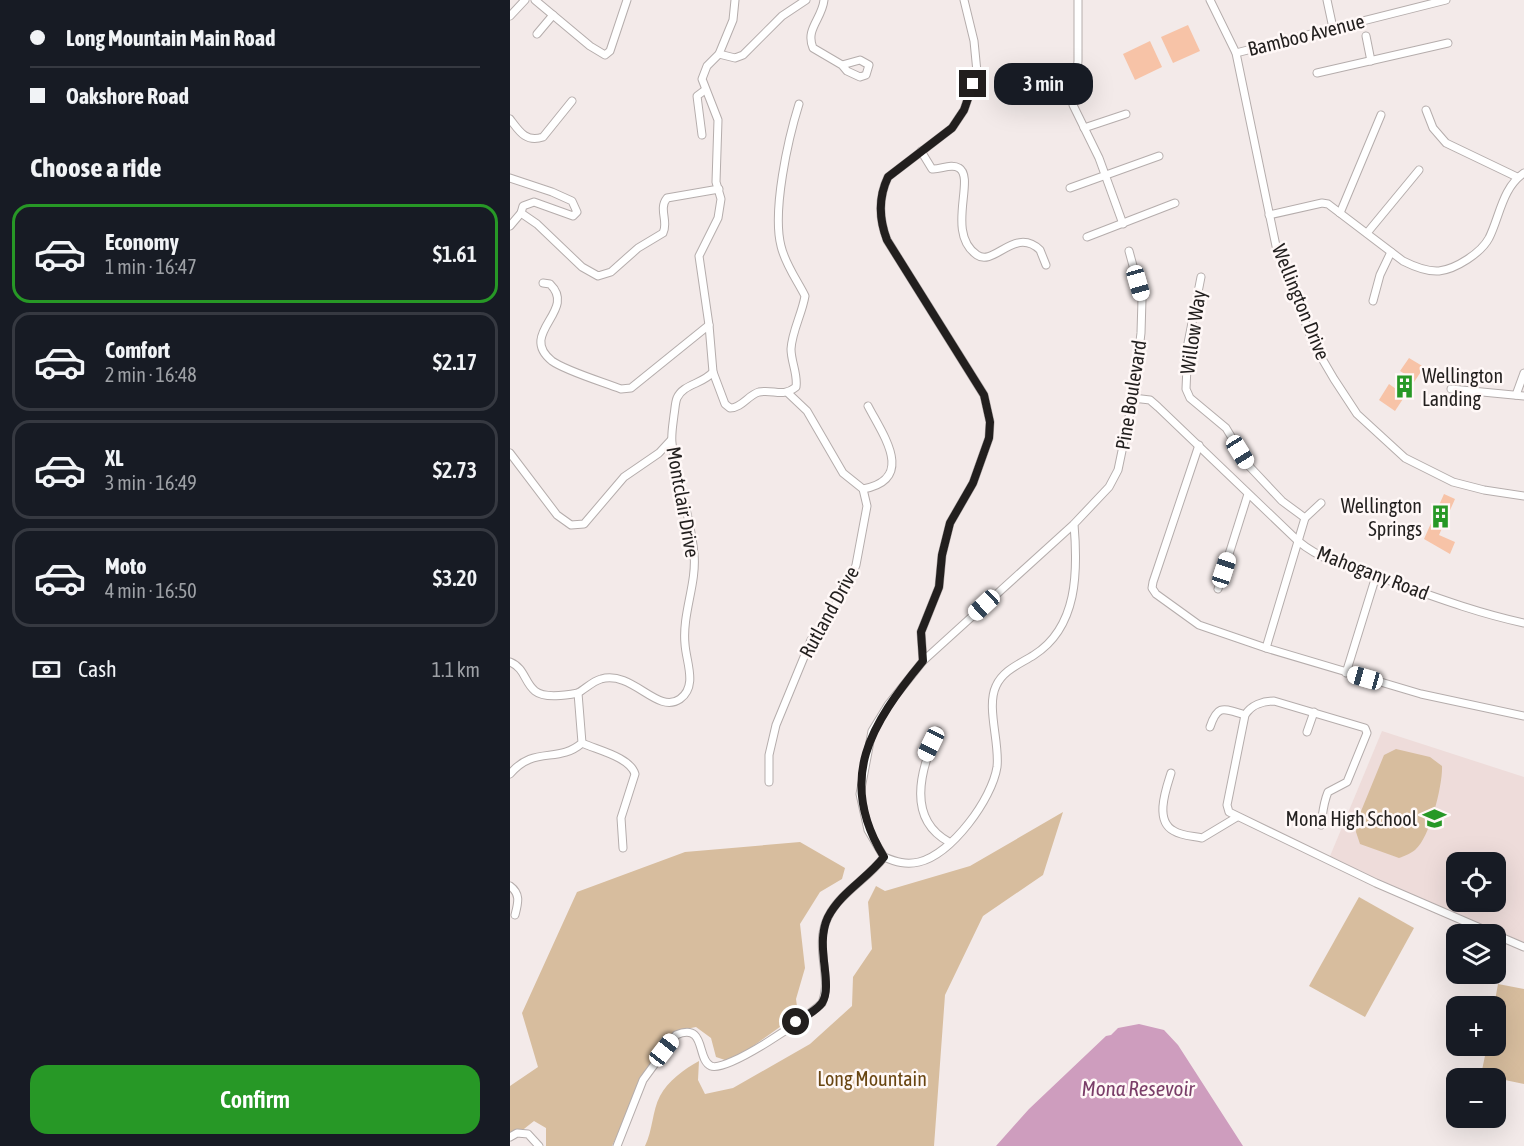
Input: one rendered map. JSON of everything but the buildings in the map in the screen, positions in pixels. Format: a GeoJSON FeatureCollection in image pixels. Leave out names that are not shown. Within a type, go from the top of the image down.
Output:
{"type":"FeatureCollection","features":[{"type":"Feature","properties":{"kind":"street"},"geometry":{"type":"LineString","coordinates":[[510,16],[525,0]]}},
{"type":"Feature","properties":{"kind":"street"},"geometry":{"type":"LineString","coordinates":[[535,0],[590,46],[605,55],[610,51],[627,0]]}},
{"type":"Feature","properties":{"kind":"street"},"geometry":{"type":"LineString","coordinates":[[735,0],[733,20],[719,54],[707,66],[702,79],[718,120],[716,182],[721,199],[718,218],[699,256],[710,325],[713,372],[725,404],[730,408],[735,408],[760,392],[788,393],[796,387],[797,380],[791,346],[805,296],[784,258],[780,244],[778,216],[792,126],[799,104]]}},
{"type":"Feature","properties":{"kind":"street"},"geometry":{"type":"LineString","coordinates":[[719,54],[735,58],[743,55],[782,16],[806,0]]}},
{"type":"Feature","properties":{"kind":"street"},"geometry":{"type":"LineString","coordinates":[[824,0],[822,12],[811,29],[810,41],[813,48],[820,54],[842,65]]}},
{"type":"Feature","properties":{"kind":"street"},"geometry":{"type":"LineString","coordinates":[[923,661],[921,632],[939,587],[942,555],[950,523],[973,483],[985,456],[990,422],[984,395],[887,240],[879,214],[888,177],[937,141],[958,122],[977,72],[974,40],[964,0]]}},
{"type":"Feature","properties":{"kind":"street"},"geometry":{"type":"LineString","coordinates":[[1078,0],[1078,61],[1073,105],[1105,176],[1123,224]]}},
{"type":"Feature","properties":{"kind":"street","name":"Wellington Drive"},"geometry":{"type":"LineString","coordinates":[[1210,0],[1236,53],[1276,246],[1314,345],[1357,414],[1405,458],[1430,472],[1453,482],[1484,490],[1524,496]]}},
{"type":"Feature","properties":{"kind":"street"},"geometry":{"type":"LineString","coordinates":[[1327,0],[1333,28]]}},
{"type":"Feature","properties":{"kind":"street","name":"Bamboo Avenue"},"geometry":{"type":"LineString","coordinates":[[1236,53],[1333,28],[1363,24],[1446,0]]}},
{"type":"Feature","properties":{"kind":"street"},"geometry":{"type":"LineString","coordinates":[[537,34],[553,15]]}},
{"type":"Feature","properties":{"kind":"street"},"geometry":{"type":"LineString","coordinates":[[1366,36],[1371,61]]}},
{"type":"Feature","properties":{"kind":"street"},"geometry":{"type":"LineString","coordinates":[[1317,73],[1448,43]]}},
{"type":"Feature","properties":{"kind":"street"},"geometry":{"type":"LineString","coordinates":[[702,135],[697,104],[698,96],[705,90]]}},
{"type":"Feature","properties":{"kind":"street"},"geometry":{"type":"LineString","coordinates":[[510,119],[525,136],[537,139],[543,137],[572,101]]}},
{"type":"Feature","properties":{"kind":"street"},"geometry":{"type":"LineString","coordinates":[[1269,215],[1322,203],[1328,204],[1402,261],[1427,270],[1438,271],[1472,255],[1488,239],[1507,191],[1521,175],[1446,143],[1433,128],[1426,110]]}},
{"type":"Feature","properties":{"kind":"street"},"geometry":{"type":"LineString","coordinates":[[1084,128],[1126,114]]}},
{"type":"Feature","properties":{"kind":"street"},"geometry":{"type":"LineString","coordinates":[[1340,213],[1382,115]]}},
{"type":"Feature","properties":{"kind":"street"},"geometry":{"type":"LineString","coordinates":[[921,151],[932,169],[952,166],[962,171],[964,192],[960,224],[967,245],[977,256],[984,258],[991,256],[1010,244],[1022,243],[1040,250],[1046,266]]}},
{"type":"Feature","properties":{"kind":"street"},"geometry":{"type":"LineString","coordinates":[[1070,188],[1159,156]]}},
{"type":"Feature","properties":{"kind":"street"},"geometry":{"type":"LineString","coordinates":[[1366,233],[1419,170]]}},
{"type":"Feature","properties":{"kind":"street"},"geometry":{"type":"LineString","coordinates":[[510,178],[572,201],[577,212],[571,216],[534,202],[523,206],[521,213],[510,226]]}},
{"type":"Feature","properties":{"kind":"street"},"geometry":{"type":"LineString","coordinates":[[521,213],[537,224],[582,267],[598,276],[610,272],[638,248],[663,233],[665,229],[663,206],[667,198],[719,189]]}},
{"type":"Feature","properties":{"kind":"street"},"geometry":{"type":"LineString","coordinates":[[1087,237],[1175,204]]}},
{"type":"Feature","properties":{"kind":"street","name":"Pine Boulevard"},"geometry":{"type":"LineString","coordinates":[[884,857],[868,830],[860,794],[864,763],[872,731],[888,705],[923,661],[1074,524],[1115,478],[1133,398],[1141,333],[1142,298],[1129,251]]}},
{"type":"Feature","properties":{"kind":"street"},"geometry":{"type":"LineString","coordinates":[[1373,301],[1380,275],[1391,252]]}},
{"type":"Feature","properties":{"kind":"street","name":"Willow Way"},"geometry":{"type":"LineString","coordinates":[[1201,277],[1188,343],[1186,389],[1190,398],[1226,428],[1249,466],[1282,501],[1305,518]]}},
{"type":"Feature","properties":{"kind":"street"},"geometry":{"type":"LineString","coordinates":[[543,284],[550,284],[557,291],[558,307],[542,333],[540,342],[543,351],[554,362],[621,389],[631,387],[710,325]]}},
{"type":"Feature","properties":{"kind":"street","name":"Montclair Drive"},"geometry":{"type":"LineString","coordinates":[[578,693],[600,679],[608,678],[626,679],[654,698],[668,703],[680,699],[688,690],[690,683],[684,643],[694,553],[689,515],[671,440],[676,399],[687,387],[703,381],[713,372]]}},
{"type":"Feature","properties":{"kind":"street"},"geometry":{"type":"LineString","coordinates":[[1451,389],[1520,396],[1524,373]]}},
{"type":"Feature","properties":{"kind":"street"},"geometry":{"type":"LineString","coordinates":[[788,393],[807,411],[843,473],[863,489],[874,487],[890,473],[894,465],[889,445],[868,406]]}},
{"type":"Feature","properties":{"kind":"street","name":"Mahogany Road"},"geometry":{"type":"LineString","coordinates":[[1133,398],[1150,400],[1298,541],[1316,554],[1458,605],[1524,624]]}},
{"type":"Feature","properties":{"kind":"street"},"geometry":{"type":"LineString","coordinates":[[510,453],[557,514],[571,525],[584,524],[624,477],[659,453],[671,440]]}},
{"type":"Feature","properties":{"kind":"street"},"geometry":{"type":"LineString","coordinates":[[1199,445],[1153,582],[1152,588],[1156,594],[1199,626],[1346,673],[1421,694],[1524,716]]}},
{"type":"Feature","properties":{"kind":"street","name":"Rutland Drive"},"geometry":{"type":"LineString","coordinates":[[769,782],[769,754],[776,725],[794,679],[811,640],[848,586],[856,566],[867,506],[863,489]]}},
{"type":"Feature","properties":{"kind":"street"},"geometry":{"type":"LineString","coordinates":[[1218,589],[1248,494]]}},
{"type":"Feature","properties":{"kind":"street"},"geometry":{"type":"LineString","coordinates":[[1266,648],[1305,518],[1321,503]]}},
{"type":"Feature","properties":{"kind":"street"},"geometry":{"type":"LineString","coordinates":[[617,1146],[643,1080],[676,1035],[686,1032],[696,1036],[706,1063],[713,1067],[722,1066],[740,1059],[822,1003],[826,993],[822,954],[825,923],[833,909],[849,890],[877,867],[884,857],[906,864],[920,862],[938,853],[958,835],[981,806],[994,778],[997,764],[994,689],[1003,674],[1045,647],[1067,617],[1077,552],[1074,524]]}},
{"type":"Feature","properties":{"kind":"street"},"geometry":{"type":"LineString","coordinates":[[1346,673],[1376,576]]}},
{"type":"Feature","properties":{"kind":"street"},"geometry":{"type":"LineString","coordinates":[[510,662],[521,669],[532,687],[539,693],[563,695],[578,693],[582,743]]}},
{"type":"Feature","properties":{"kind":"street"},"geometry":{"type":"LineString","coordinates":[[1321,825],[1321,809],[1328,792],[1347,782],[1367,733],[1365,728],[1274,700],[1265,701],[1251,708],[1245,716],[1227,805],[1229,812],[1366,879],[1470,924]]}},
{"type":"Feature","properties":{"kind":"street"},"geometry":{"type":"LineString","coordinates":[[1210,727],[1218,710],[1245,716]]}},
{"type":"Feature","properties":{"kind":"street"},"geometry":{"type":"LineString","coordinates":[[1307,732],[1314,712]]}},
{"type":"Feature","properties":{"kind":"street"},"geometry":{"type":"LineString","coordinates":[[938,730],[925,757],[919,797],[927,821],[936,833],[949,842]]}},
{"type":"Feature","properties":{"kind":"street"},"geometry":{"type":"LineString","coordinates":[[510,774],[527,759],[568,752],[582,743]]}},
{"type":"Feature","properties":{"kind":"street"},"geometry":{"type":"LineString","coordinates":[[582,743],[623,761],[633,768],[635,774],[621,818],[623,848]]}},
{"type":"Feature","properties":{"kind":"street"},"geometry":{"type":"LineString","coordinates":[[1171,773],[1162,813],[1172,831],[1203,838],[1237,817]]}},
{"type":"Feature","properties":{"kind":"street"},"geometry":{"type":"LineString","coordinates":[[510,886],[516,890],[518,896],[515,915]]}},
{"type":"Feature","properties":{"kind":"street"},"geometry":{"type":"LineString","coordinates":[[1506,940],[1524,947]]}},
{"type":"Feature","properties":{"kind":"street"},"geometry":{"type":"LineString","coordinates":[[510,1137],[517,1133],[528,1134],[539,1146]]}},
{"type":"Feature","properties":{"kind":"shaded area","name":"Mona High School"},"geometry":{"type":"Polygon","coordinates":[[[1382,731],[1524,777],[1524,947],[1506,939],[1506,924],[1472,924],[1328,861],[1382,731]]]}},
{"type":"Feature","properties":{"kind":"green space"},"geometry":{"type":"Polygon","coordinates":[[[1396,749],[1430,757],[1442,766],[1438,797],[1426,834],[1416,849],[1399,858],[1360,844],[1356,832],[1357,821],[1384,755],[1396,749]]]}},
{"type":"Feature","properties":{"kind":"green space","name":"Long Mountain"},"geometry":{"type":"Polygon","coordinates":[[[1063,812],[1043,875],[983,916],[945,995],[934,1146],[645,1146],[660,1096],[672,1080],[688,1068],[699,1061],[698,1080],[705,1094],[733,1088],[810,1044],[852,1006],[853,977],[872,949],[868,902],[876,886],[885,891],[970,866],[1063,812]]]}},
{"type":"Feature","properties":{"kind":"green space"},"geometry":{"type":"Polygon","coordinates":[[[800,842],[845,868],[842,879],[820,892],[800,924],[805,968],[796,999],[798,1014],[742,1054],[728,1061],[716,1057],[711,1038],[696,1027],[681,1030],[640,1077],[632,1104],[612,1146],[546,1146],[546,1128],[534,1121],[510,1140],[510,1086],[538,1067],[522,1013],[577,892],[685,852],[800,842]]]}},
{"type":"Feature","properties":{"kind":"green space"},"geometry":{"type":"Polygon","coordinates":[[[1359,897],[1414,928],[1365,1017],[1309,986],[1359,897]]]}},
{"type":"Feature","properties":{"kind":"green space"},"geometry":{"type":"Polygon","coordinates":[[[1498,984],[1524,989],[1524,1084],[1506,1080],[1506,1068],[1482,1068],[1485,1056],[1506,1056],[1506,996],[1496,996],[1498,984]]]}},
{"type":"Feature","properties":{"kind":"water","name":"Mona Resevoir"},"geometry":{"type":"Polygon","coordinates":[[[1139,1024],[1164,1030],[1178,1045],[1243,1146],[996,1146],[1029,1109],[1106,1036],[1111,1035],[1118,1028],[1139,1024]]]}},
{"type":"Feature","properties":{"kind":"place","name":"Wellington Landing"},"geometry":{"type":"Point","coordinates":[1404,387]}},
{"type":"Feature","properties":{"kind":"place","name":"Wellington Springs"},"geometry":{"type":"Point","coordinates":[1440,517]}},
{"type":"Feature","properties":{"kind":"place","name":"Mona High School"},"geometry":{"type":"Point","coordinates":[1435,819]}},
{"type":"Feature","properties":{"kind":"route"},"geometry":{"type":"LineString","coordinates":[[796,1022],[819,1006],[826,993],[822,951],[823,933],[828,916],[849,890],[877,867],[884,857],[868,830],[860,794],[864,763],[872,731],[888,705],[923,661],[921,632],[939,587],[942,555],[950,523],[973,483],[985,456],[989,438],[990,422],[984,395],[887,240],[879,214],[888,177],[937,141],[958,122],[973,84]]}}]}
